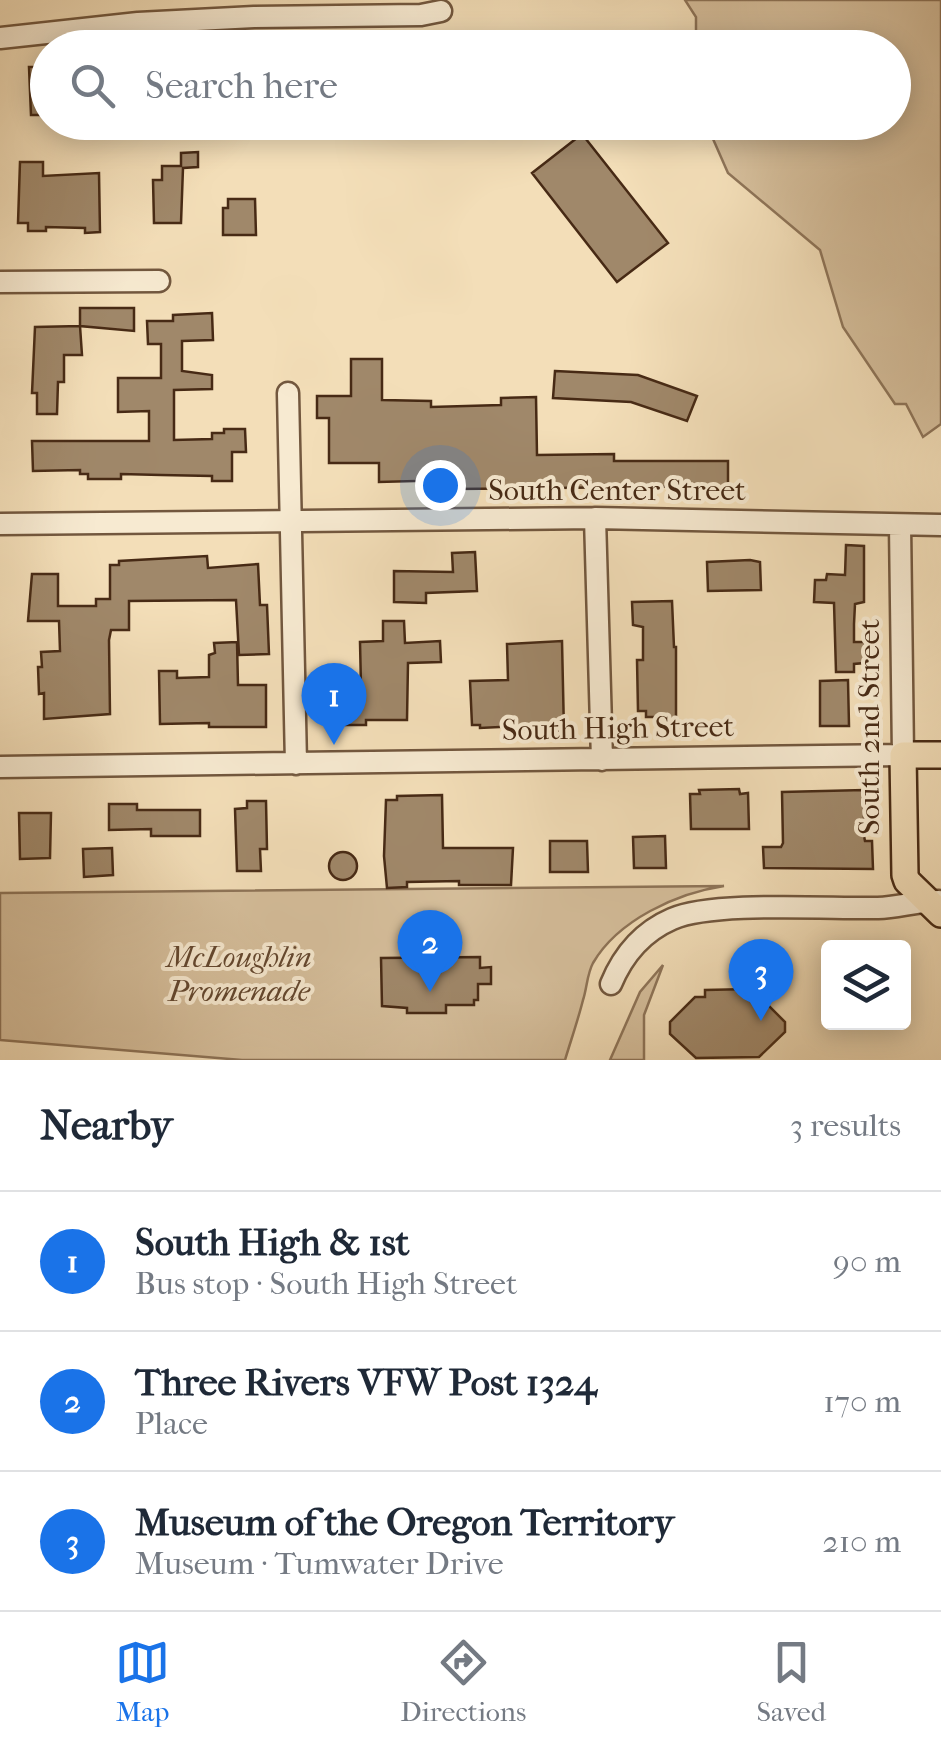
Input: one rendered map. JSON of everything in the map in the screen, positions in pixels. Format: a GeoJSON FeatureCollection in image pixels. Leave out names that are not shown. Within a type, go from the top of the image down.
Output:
{"type":"FeatureCollection","features":[{"type":"Feature","properties":{"kind":"main road","name":"South High Street"},"geometry":{"type":"LineString","coordinates":[[903,756],[941,755]]}},
{"type":"Feature","properties":{"kind":"main road","name":"South 2nd Street"},"geometry":{"type":"LineString","coordinates":[[903,756],[903,868],[907,881],[936,906]]}},
{"type":"Feature","properties":{"kind":"street"},"geometry":{"type":"LineString","coordinates":[[74,30],[254,8],[421,15],[441,11]]}},
{"type":"Feature","properties":{"kind":"street"},"geometry":{"type":"LineString","coordinates":[[0,38],[30,35]]}},
{"type":"Feature","properties":{"kind":"street"},"geometry":{"type":"LineString","coordinates":[[0,282],[158,281]]}},
{"type":"Feature","properties":{"kind":"street"},"geometry":{"type":"LineString","coordinates":[[288,393],[296,764]]}},
{"type":"Feature","properties":{"kind":"street"},"geometry":{"type":"LineString","coordinates":[[595,518],[602,760]]}},
{"type":"Feature","properties":{"kind":"street","name":"South Center Street"},"geometry":{"type":"LineString","coordinates":[[0,524],[595,518],[941,524]]}},
{"type":"Feature","properties":{"kind":"street","name":"South 2nd Street"},"geometry":{"type":"LineString","coordinates":[[900,524],[903,756]]}},
{"type":"Feature","properties":{"kind":"street","name":"South High Street"},"geometry":{"type":"LineString","coordinates":[[0,767],[903,756]]}},
{"type":"Feature","properties":{"kind":"street"},"geometry":{"type":"LineString","coordinates":[[611,984],[630,949],[654,928],[682,915],[756,909],[936,906]]}},
{"type":"Feature","properties":{"kind":"green space"},"geometry":{"type":"Polygon","coordinates":[[[685,0],[941,0],[941,424],[923,437],[906,404],[895,404],[843,327],[820,250],[728,173],[713,140],[911,140],[911,30],[696,30],[696,17],[685,0]]]}},
{"type":"Feature","properties":{"kind":"green space","name":"McLoughlin Promenade"},"geometry":{"type":"Polygon","coordinates":[[[724,886],[687,895],[650,911],[604,948],[591,967],[565,1060],[242,1060],[0,1040],[0,893],[724,886]]]}},
{"type":"Feature","properties":{"kind":"green space"},"geometry":{"type":"Polygon","coordinates":[[[663,965],[644,1015],[644,1060],[610,1060],[640,992],[663,965]]]}},
{"type":"Feature","properties":{"kind":"building"},"geometry":{"type":"Polygon","coordinates":[[[574,140],[587,140],[668,243],[617,282],[532,173],[574,140]]]}},
{"type":"Feature","properties":{"kind":"building"},"geometry":{"type":"Polygon","coordinates":[[[198,152],[198,167],[183,168],[181,223],[154,223],[153,180],[162,180],[162,166],[181,166],[181,153],[198,152]]]}},
{"type":"Feature","properties":{"kind":"building"},"geometry":{"type":"Polygon","coordinates":[[[20,162],[43,162],[43,176],[99,173],[100,232],[46,227],[46,231],[28,231],[28,223],[18,223],[20,162]]]}},
{"type":"Feature","properties":{"kind":"building"},"geometry":{"type":"Polygon","coordinates":[[[228,199],[255,199],[256,235],[223,235],[223,208],[228,208],[228,199]]]}},
{"type":"Feature","properties":{"kind":"building"},"geometry":{"type":"Polygon","coordinates":[[[80,308],[134,308],[134,331],[80,326],[80,308]]]}},
{"type":"Feature","properties":{"kind":"building"},"geometry":{"type":"Polygon","coordinates":[[[212,313],[213,340],[182,341],[182,371],[212,375],[212,389],[174,390],[174,440],[212,439],[212,433],[224,433],[224,429],[245,429],[246,452],[232,452],[232,481],[212,481],[212,476],[121,474],[121,479],[88,479],[88,474],[80,474],[80,470],[33,471],[32,441],[149,441],[149,411],[118,412],[118,378],[161,378],[161,344],[148,344],[147,321],[173,321],[173,315],[212,313]]]}},
{"type":"Feature","properties":{"kind":"building"},"geometry":{"type":"Polygon","coordinates":[[[80,326],[82,355],[64,355],[64,382],[58,382],[57,414],[37,414],[37,393],[32,393],[35,327],[80,326]]]}},
{"type":"Feature","properties":{"kind":"building"},"geometry":{"type":"Polygon","coordinates":[[[351,359],[382,359],[382,400],[431,401],[431,407],[501,405],[501,398],[536,397],[537,455],[614,454],[614,461],[728,461],[728,486],[453,489],[453,480],[379,482],[379,463],[329,463],[329,418],[317,418],[317,396],[351,396],[351,359]]]}},
{"type":"Feature","properties":{"kind":"building"},"geometry":{"type":"Polygon","coordinates":[[[555,371],[638,375],[697,396],[687,421],[631,402],[553,398],[555,371]]]}},
{"type":"Feature","properties":{"kind":"building"},"geometry":{"type":"Polygon","coordinates":[[[846,545],[864,546],[864,602],[855,604],[854,642],[865,642],[864,663],[854,664],[854,672],[836,672],[834,603],[814,602],[815,580],[826,580],[827,574],[845,575],[846,545]]]}},
{"type":"Feature","properties":{"kind":"building"},"geometry":{"type":"Polygon","coordinates":[[[475,552],[477,591],[426,593],[426,603],[394,602],[394,571],[453,572],[452,553],[475,552]]]}},
{"type":"Feature","properties":{"kind":"building"},"geometry":{"type":"Polygon","coordinates":[[[207,556],[208,568],[258,564],[260,605],[267,605],[269,654],[239,655],[236,600],[129,601],[129,630],[111,630],[109,640],[110,714],[44,719],[38,667],[42,667],[41,652],[60,651],[59,621],[28,621],[32,574],[58,574],[58,606],[96,606],[96,599],[110,599],[110,565],[119,565],[119,561],[207,556]]]}},
{"type":"Feature","properties":{"kind":"building"},"geometry":{"type":"Polygon","coordinates":[[[707,562],[760,562],[761,590],[708,591],[707,562]]]}},
{"type":"Feature","properties":{"kind":"building"},"geometry":{"type":"Polygon","coordinates":[[[672,601],[676,726],[660,726],[660,717],[646,717],[646,711],[638,711],[637,660],[643,660],[643,627],[633,625],[632,602],[672,601]]]}},
{"type":"Feature","properties":{"kind":"building"},"geometry":{"type":"Polygon","coordinates":[[[383,621],[404,621],[405,643],[440,641],[441,662],[408,663],[407,720],[332,725],[332,690],[361,687],[360,642],[383,641],[383,621]]]}},
{"type":"Feature","properties":{"kind":"building"},"geometry":{"type":"Polygon","coordinates":[[[562,641],[564,732],[472,725],[470,681],[508,680],[507,644],[562,641]]]}},
{"type":"Feature","properties":{"kind":"building"},"geometry":{"type":"Polygon","coordinates":[[[237,642],[238,685],[266,685],[266,727],[160,724],[159,671],[177,671],[177,678],[209,677],[209,655],[215,653],[214,643],[237,642]]]}},
{"type":"Feature","properties":{"kind":"building"},"geometry":{"type":"Polygon","coordinates":[[[848,680],[849,726],[820,726],[820,681],[848,680]]]}},
{"type":"Feature","properties":{"kind":"building"},"geometry":{"type":"Polygon","coordinates":[[[739,789],[740,794],[748,793],[749,829],[691,829],[690,794],[700,794],[699,790],[739,789]]]}},
{"type":"Feature","properties":{"kind":"building"},"geometry":{"type":"Polygon","coordinates":[[[864,790],[864,836],[865,841],[872,841],[873,869],[764,868],[763,847],[781,847],[783,843],[782,792],[864,790]]]}},
{"type":"Feature","properties":{"kind":"building"},"geometry":{"type":"Polygon","coordinates":[[[442,795],[443,848],[513,848],[511,885],[407,882],[407,887],[387,888],[386,800],[397,800],[397,796],[442,795]]]}},
{"type":"Feature","properties":{"kind":"building"},"geometry":{"type":"Polygon","coordinates":[[[247,801],[266,801],[267,849],[260,849],[261,871],[237,871],[235,809],[247,808],[247,801]]]}},
{"type":"Feature","properties":{"kind":"building"},"geometry":{"type":"Polygon","coordinates":[[[109,804],[137,804],[137,810],[200,810],[200,836],[151,836],[151,829],[109,830],[109,804]]]}},
{"type":"Feature","properties":{"kind":"building"},"geometry":{"type":"Polygon","coordinates":[[[19,813],[51,813],[50,858],[20,859],[19,813]]]}},
{"type":"Feature","properties":{"kind":"building"},"geometry":{"type":"Polygon","coordinates":[[[665,836],[666,868],[634,868],[633,837],[665,836]]]}},
{"type":"Feature","properties":{"kind":"building"},"geometry":{"type":"Polygon","coordinates":[[[550,841],[587,841],[588,872],[550,872],[550,841]]]}},
{"type":"Feature","properties":{"kind":"building"},"geometry":{"type":"Polygon","coordinates":[[[112,848],[113,875],[84,877],[83,849],[112,848]]]}},
{"type":"Feature","properties":{"kind":"building"},"geometry":{"type":"Polygon","coordinates":[[[343,852],[353,856],[357,866],[353,876],[343,880],[333,876],[329,866],[333,856],[343,852]]]}},
{"type":"Feature","properties":{"kind":"building"},"geometry":{"type":"Polygon","coordinates":[[[480,957],[480,968],[491,967],[491,984],[478,984],[474,1005],[446,1005],[446,1013],[407,1013],[407,1008],[382,1006],[381,958],[480,957]]]}},
{"type":"Feature","properties":{"kind":"building"},"geometry":{"type":"Polygon","coordinates":[[[750,989],[750,997],[760,997],[785,1022],[785,1032],[759,1057],[696,1058],[670,1034],[670,1022],[695,997],[705,997],[705,990],[750,989]]]}},
{"type":"Feature","properties":{"kind":"place","name":"South High & 1st"},"geometry":{"type":"Point","coordinates":[334,745]}},
{"type":"Feature","properties":{"kind":"place","name":"Three Rivers VFW Post 1324"},"geometry":{"type":"Point","coordinates":[430,992]}},
{"type":"Feature","properties":{"kind":"place","name":"Museum of the Oregon Territory"},"geometry":{"type":"Point","coordinates":[761,1021]}}]}
